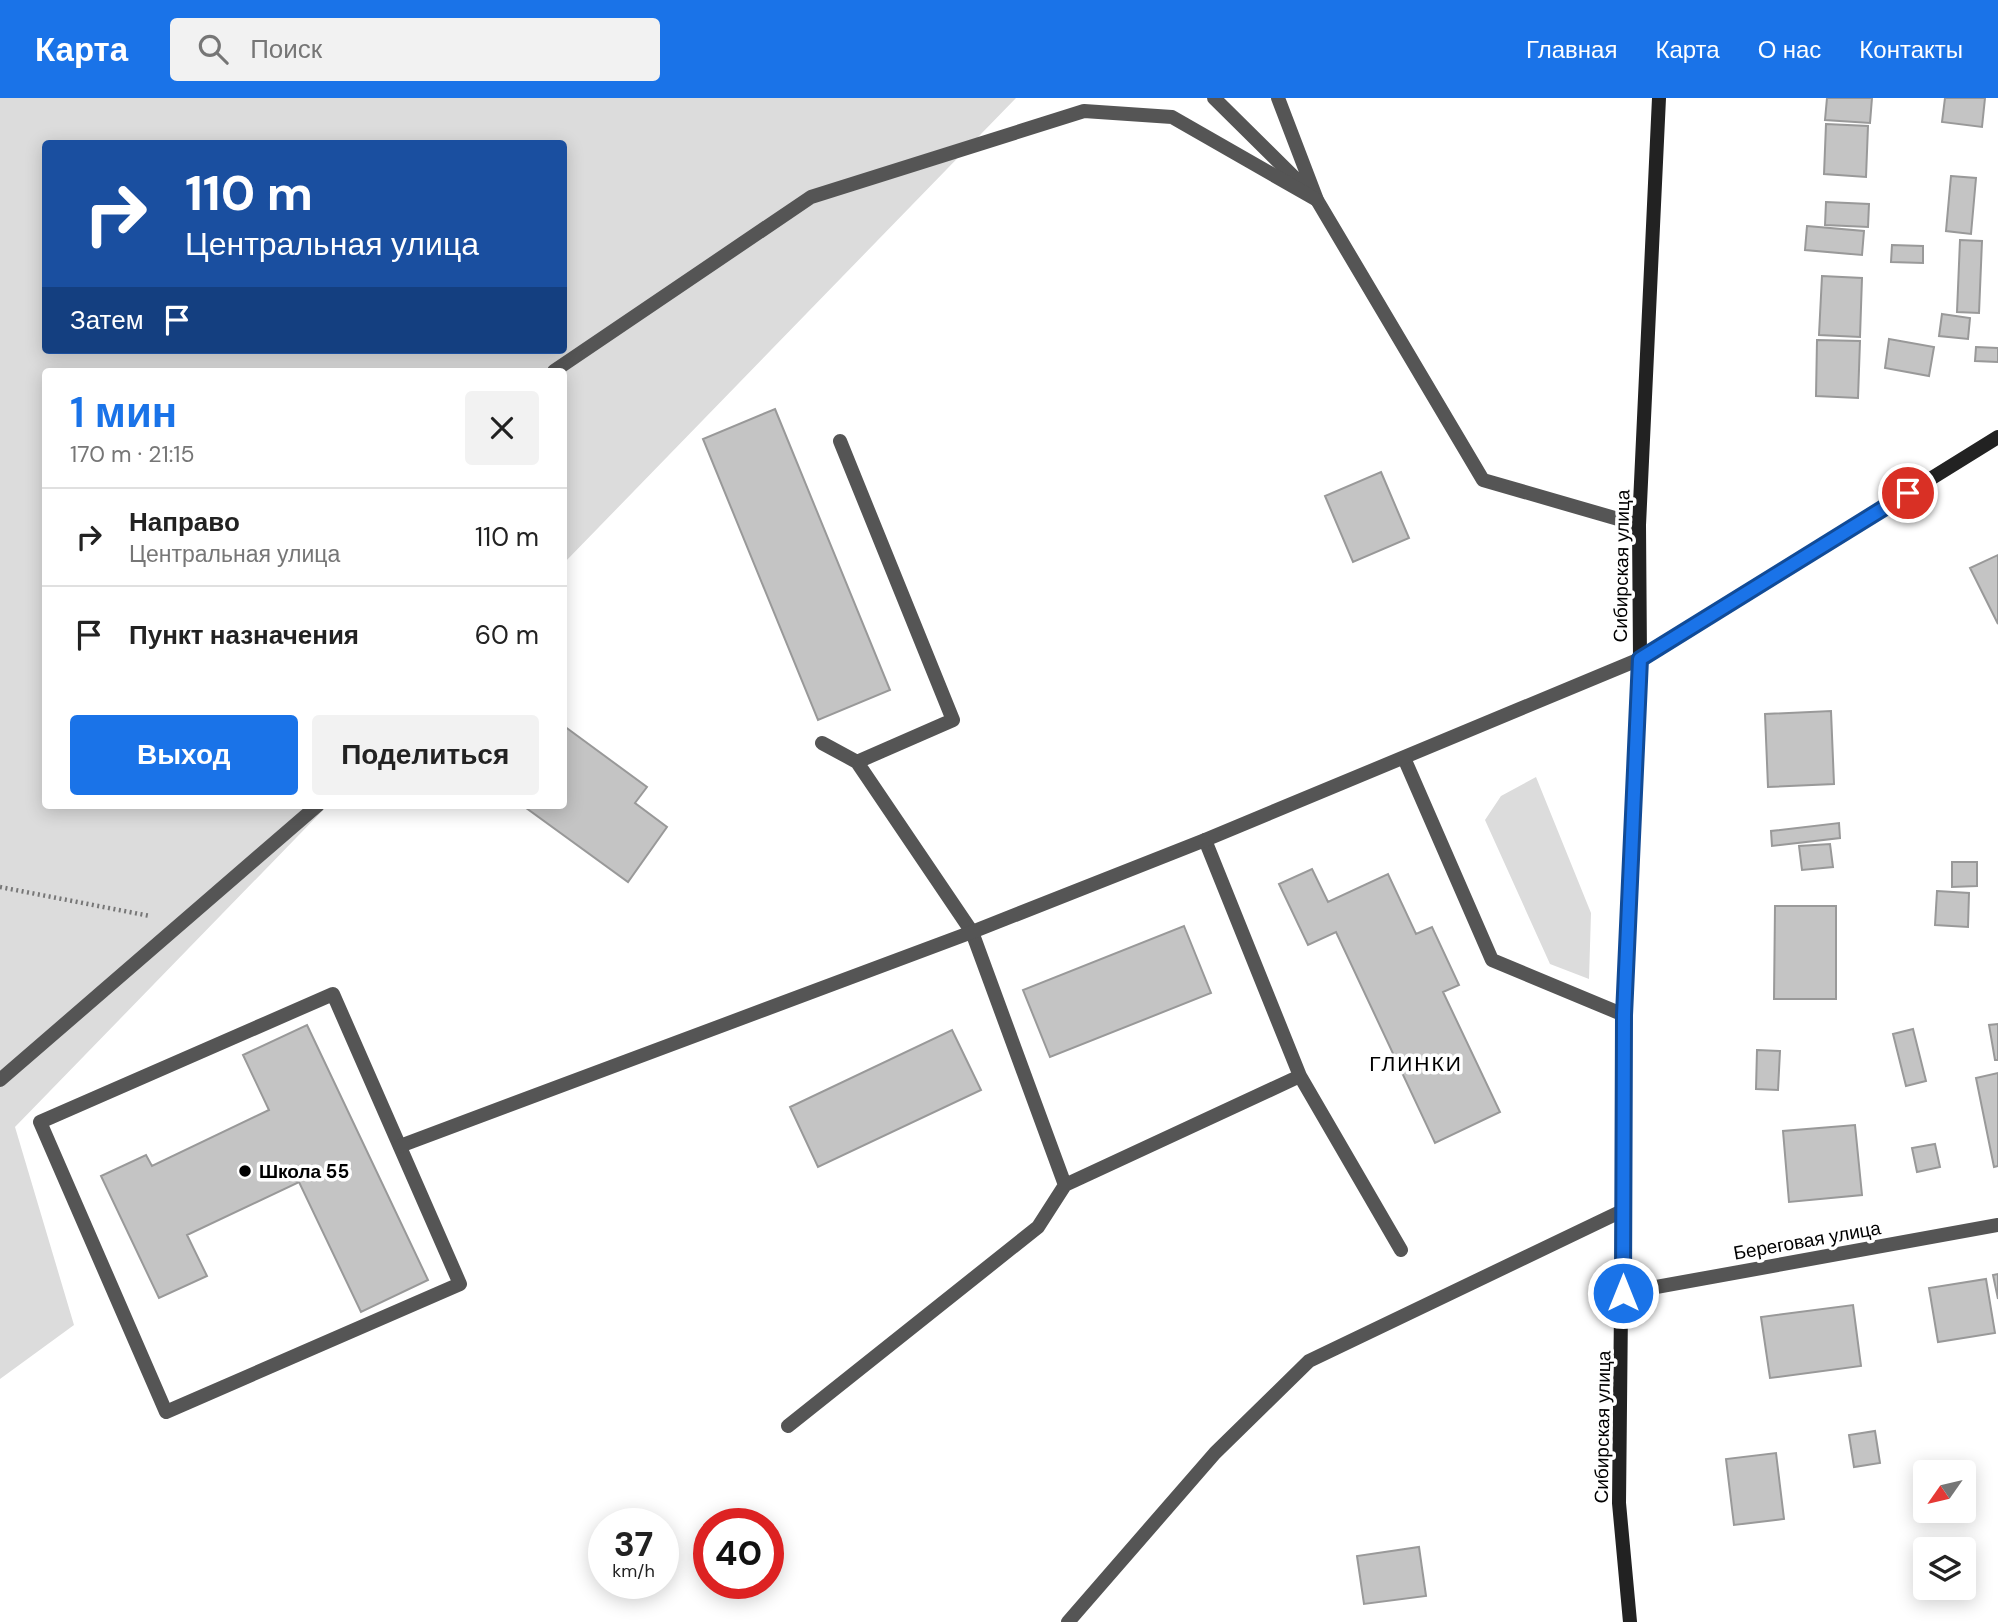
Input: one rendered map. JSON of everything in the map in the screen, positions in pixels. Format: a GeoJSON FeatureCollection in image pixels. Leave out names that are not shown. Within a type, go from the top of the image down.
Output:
{"type":"FeatureCollection","features":[{"type":"Feature","properties":{"kind":"street"},"geometry":{"type":"LineString","coordinates":[[1214,98],[1317,200]]}},
{"type":"Feature","properties":{"kind":"street"},"geometry":{"type":"LineString","coordinates":[[1278,98],[1317,200],[1483,480],[1639,525]]}},
{"type":"Feature","properties":{"kind":"street","name":"Сибирская улица"},"geometry":{"type":"LineString","coordinates":[[1630,1622],[1619,1503],[1624,1015],[1640,659],[1639,525],[1659,98]]}},
{"type":"Feature","properties":{"kind":"street"},"geometry":{"type":"LineString","coordinates":[[558,368],[811,197],[1083,111],[1172,117],[1317,200]]}},
{"type":"Feature","properties":{"kind":"street"},"geometry":{"type":"LineString","coordinates":[[400,1146],[972,932],[1205,840],[1640,659],[1998,437]]}},
{"type":"Feature","properties":{"kind":"street"},"geometry":{"type":"LineString","coordinates":[[840,441],[953,720],[857,762]]}},
{"type":"Feature","properties":{"kind":"street"},"geometry":{"type":"LineString","coordinates":[[821,743],[857,762],[972,932],[1065,1185]]}},
{"type":"Feature","properties":{"kind":"street"},"geometry":{"type":"LineString","coordinates":[[1404,758],[1492,960],[1624,1015]]}},
{"type":"Feature","properties":{"kind":"street"},"geometry":{"type":"LineString","coordinates":[[0,1080],[313,809]]}},
{"type":"Feature","properties":{"kind":"street"},"geometry":{"type":"LineString","coordinates":[[1205,840],[1300,1076],[1401,1250]]}},
{"type":"Feature","properties":{"kind":"street"},"geometry":{"type":"LineString","coordinates":[[334,994],[400,1146],[460,1284],[166,1412],[40,1122],[334,994]]}},
{"type":"Feature","properties":{"kind":"street"},"geometry":{"type":"LineString","coordinates":[[788,1426],[1038,1227],[1065,1185],[1300,1076]]}},
{"type":"Feature","properties":{"kind":"street"},"geometry":{"type":"LineString","coordinates":[[1068,1622],[1215,1453],[1309,1361],[1622,1211]]}},
{"type":"Feature","properties":{"kind":"street","name":"Береговая улица"},"geometry":{"type":"LineString","coordinates":[[1623,1293],[1998,1226]]}},
{"type":"Feature","properties":{"kind":"path"},"geometry":{"type":"LineString","coordinates":[[0,887],[181,922]]}},
{"type":"Feature","properties":{"kind":"shaded area"},"geometry":{"type":"Polygon","coordinates":[[[0,98],[1016,98],[567,560],[567,368],[42,368],[42,809],[324,809],[15,1127],[74,1325],[0,1379],[0,98]]]}},
{"type":"Feature","properties":{"kind":"shaded area"},"geometry":{"type":"Polygon","coordinates":[[[1536,777],[1591,913],[1589,979],[1550,964],[1485,820],[1501,796],[1536,777]]]}},
{"type":"Feature","properties":{"kind":"building"},"geometry":{"type":"Polygon","coordinates":[[[1827,98],[1872,98],[1870,123],[1825,120],[1827,98]]]}},
{"type":"Feature","properties":{"kind":"building"},"geometry":{"type":"Polygon","coordinates":[[[1945,98],[1985,98],[1982,127],[1942,122],[1945,98]]]}},
{"type":"Feature","properties":{"kind":"building"},"geometry":{"type":"Polygon","coordinates":[[[1826,124],[1868,126],[1866,177],[1824,174],[1826,124]]]}},
{"type":"Feature","properties":{"kind":"building"},"geometry":{"type":"Polygon","coordinates":[[[1951,176],[1976,178],[1971,234],[1946,231],[1951,176]]]}},
{"type":"Feature","properties":{"kind":"building"},"geometry":{"type":"Polygon","coordinates":[[[1826,202],[1869,204],[1868,227],[1825,225],[1826,202]]]}},
{"type":"Feature","properties":{"kind":"building"},"geometry":{"type":"Polygon","coordinates":[[[1807,226],[1864,231],[1862,255],[1805,250],[1807,226]]]}},
{"type":"Feature","properties":{"kind":"building"},"geometry":{"type":"Polygon","coordinates":[[[1960,240],[1982,241],[1979,313],[1957,312],[1960,240]]]}},
{"type":"Feature","properties":{"kind":"building"},"geometry":{"type":"Polygon","coordinates":[[[1892,245],[1923,246],[1923,263],[1891,262],[1892,245]]]}},
{"type":"Feature","properties":{"kind":"building"},"geometry":{"type":"Polygon","coordinates":[[[1822,276],[1862,278],[1860,337],[1819,335],[1822,276]]]}},
{"type":"Feature","properties":{"kind":"building"},"geometry":{"type":"Polygon","coordinates":[[[1942,314],[1970,318],[1968,339],[1939,336],[1942,314]]]}},
{"type":"Feature","properties":{"kind":"building"},"geometry":{"type":"Polygon","coordinates":[[[1889,339],[1934,347],[1929,376],[1885,368],[1889,339]]]}},
{"type":"Feature","properties":{"kind":"building"},"geometry":{"type":"Polygon","coordinates":[[[1817,340],[1860,341],[1858,398],[1816,396],[1817,340]]]}},
{"type":"Feature","properties":{"kind":"building"},"geometry":{"type":"Polygon","coordinates":[[[1976,347],[1998,348],[1998,362],[1975,361],[1976,347]]]}},
{"type":"Feature","properties":{"kind":"building"},"geometry":{"type":"Polygon","coordinates":[[[775,409],[890,690],[818,720],[703,439],[775,409]]]}},
{"type":"Feature","properties":{"kind":"building"},"geometry":{"type":"Polygon","coordinates":[[[1381,472],[1409,538],[1353,562],[1325,496],[1381,472]]]}},
{"type":"Feature","properties":{"kind":"building"},"geometry":{"type":"Polygon","coordinates":[[[1998,555],[1998,624],[1970,568],[1998,555]]]}},
{"type":"Feature","properties":{"kind":"building"},"geometry":{"type":"Polygon","coordinates":[[[1831,711],[1834,784],[1768,787],[1765,714],[1831,711]]]}},
{"type":"Feature","properties":{"kind":"building"},"geometry":{"type":"Polygon","coordinates":[[[567,728],[647,787],[635,803],[667,827],[628,882],[528,809],[567,809],[567,728]]]}},
{"type":"Feature","properties":{"kind":"building"},"geometry":{"type":"Polygon","coordinates":[[[1839,823],[1840,838],[1772,846],[1771,831],[1839,823]]]}},
{"type":"Feature","properties":{"kind":"building"},"geometry":{"type":"Polygon","coordinates":[[[1830,844],[1833,867],[1802,870],[1799,846],[1830,844]]]}},
{"type":"Feature","properties":{"kind":"building"},"geometry":{"type":"Polygon","coordinates":[[[1952,862],[1977,862],[1977,886],[1952,887],[1952,862]]]}},
{"type":"Feature","properties":{"kind":"building"},"geometry":{"type":"Polygon","coordinates":[[[1312,869],[1328,902],[1388,874],[1416,934],[1432,927],[1459,985],[1443,992],[1500,1112],[1435,1143],[1336,932],[1308,945],[1279,884],[1312,869]]]}},
{"type":"Feature","properties":{"kind":"building"},"geometry":{"type":"Polygon","coordinates":[[[1937,891],[1969,893],[1968,927],[1935,925],[1937,891]]]}},
{"type":"Feature","properties":{"kind":"building"},"geometry":{"type":"Polygon","coordinates":[[[1775,906],[1836,906],[1836,999],[1774,999],[1775,906]]]}},
{"type":"Feature","properties":{"kind":"building"},"geometry":{"type":"Polygon","coordinates":[[[1184,926],[1211,993],[1050,1057],[1023,990],[1184,926]]]}},
{"type":"Feature","properties":{"kind":"building"},"geometry":{"type":"Polygon","coordinates":[[[1998,1024],[1998,1060],[1995,1060],[1989,1025],[1998,1024]]]}},
{"type":"Feature","properties":{"kind":"building","name":"Школа 55"},"geometry":{"type":"Polygon","coordinates":[[[307,1025],[428,1280],[361,1312],[299,1182],[187,1235],[207,1276],[159,1298],[101,1176],[146,1155],[152,1166],[269,1110],[243,1055],[307,1025]]]}},
{"type":"Feature","properties":{"kind":"building"},"geometry":{"type":"Polygon","coordinates":[[[1913,1029],[1926,1081],[1906,1086],[1893,1034],[1913,1029]]]}},
{"type":"Feature","properties":{"kind":"building"},"geometry":{"type":"Polygon","coordinates":[[[952,1030],[981,1090],[818,1167],[790,1107],[952,1030]]]}},
{"type":"Feature","properties":{"kind":"building"},"geometry":{"type":"Polygon","coordinates":[[[1757,1050],[1780,1051],[1778,1090],[1756,1089],[1757,1050]]]}},
{"type":"Feature","properties":{"kind":"building"},"geometry":{"type":"Polygon","coordinates":[[[1998,1073],[1998,1166],[1994,1167],[1976,1078],[1998,1073]]]}},
{"type":"Feature","properties":{"kind":"building"},"geometry":{"type":"Polygon","coordinates":[[[1855,1125],[1862,1195],[1789,1202],[1783,1131],[1855,1125]]]}},
{"type":"Feature","properties":{"kind":"building"},"geometry":{"type":"Polygon","coordinates":[[[1935,1144],[1940,1167],[1917,1172],[1912,1148],[1935,1144]]]}},
{"type":"Feature","properties":{"kind":"building"},"geometry":{"type":"Polygon","coordinates":[[[1998,1274],[1998,1299],[1993,1275],[1998,1274]]]}},
{"type":"Feature","properties":{"kind":"building"},"geometry":{"type":"Polygon","coordinates":[[[1986,1279],[1995,1333],[1938,1342],[1929,1288],[1986,1279]]]}},
{"type":"Feature","properties":{"kind":"building"},"geometry":{"type":"Polygon","coordinates":[[[1853,1305],[1861,1366],[1770,1378],[1761,1317],[1853,1305]]]}},
{"type":"Feature","properties":{"kind":"building"},"geometry":{"type":"Polygon","coordinates":[[[1875,1431],[1880,1463],[1854,1467],[1849,1435],[1875,1431]]]}},
{"type":"Feature","properties":{"kind":"building"},"geometry":{"type":"Polygon","coordinates":[[[1776,1453],[1784,1519],[1734,1525],[1726,1459],[1776,1453]]]}},
{"type":"Feature","properties":{"kind":"building"},"geometry":{"type":"Polygon","coordinates":[[[1419,1547],[1426,1596],[1364,1604],[1357,1556],[1419,1547]]]}},
{"type":"Feature","properties":{"kind":"place","name":"Школа 55"},"geometry":{"type":"Point","coordinates":[245,1171]}},
{"type":"Feature","properties":{"kind":"district","name":"ГЛИНКИ"},"geometry":{"type":"Point","coordinates":[1416,1064]}},
{"type":"Feature","properties":{"kind":"route"},"geometry":{"type":"LineString","coordinates":[[1623,1293],[1624,1015],[1640,659],[1908,493]]}}]}
